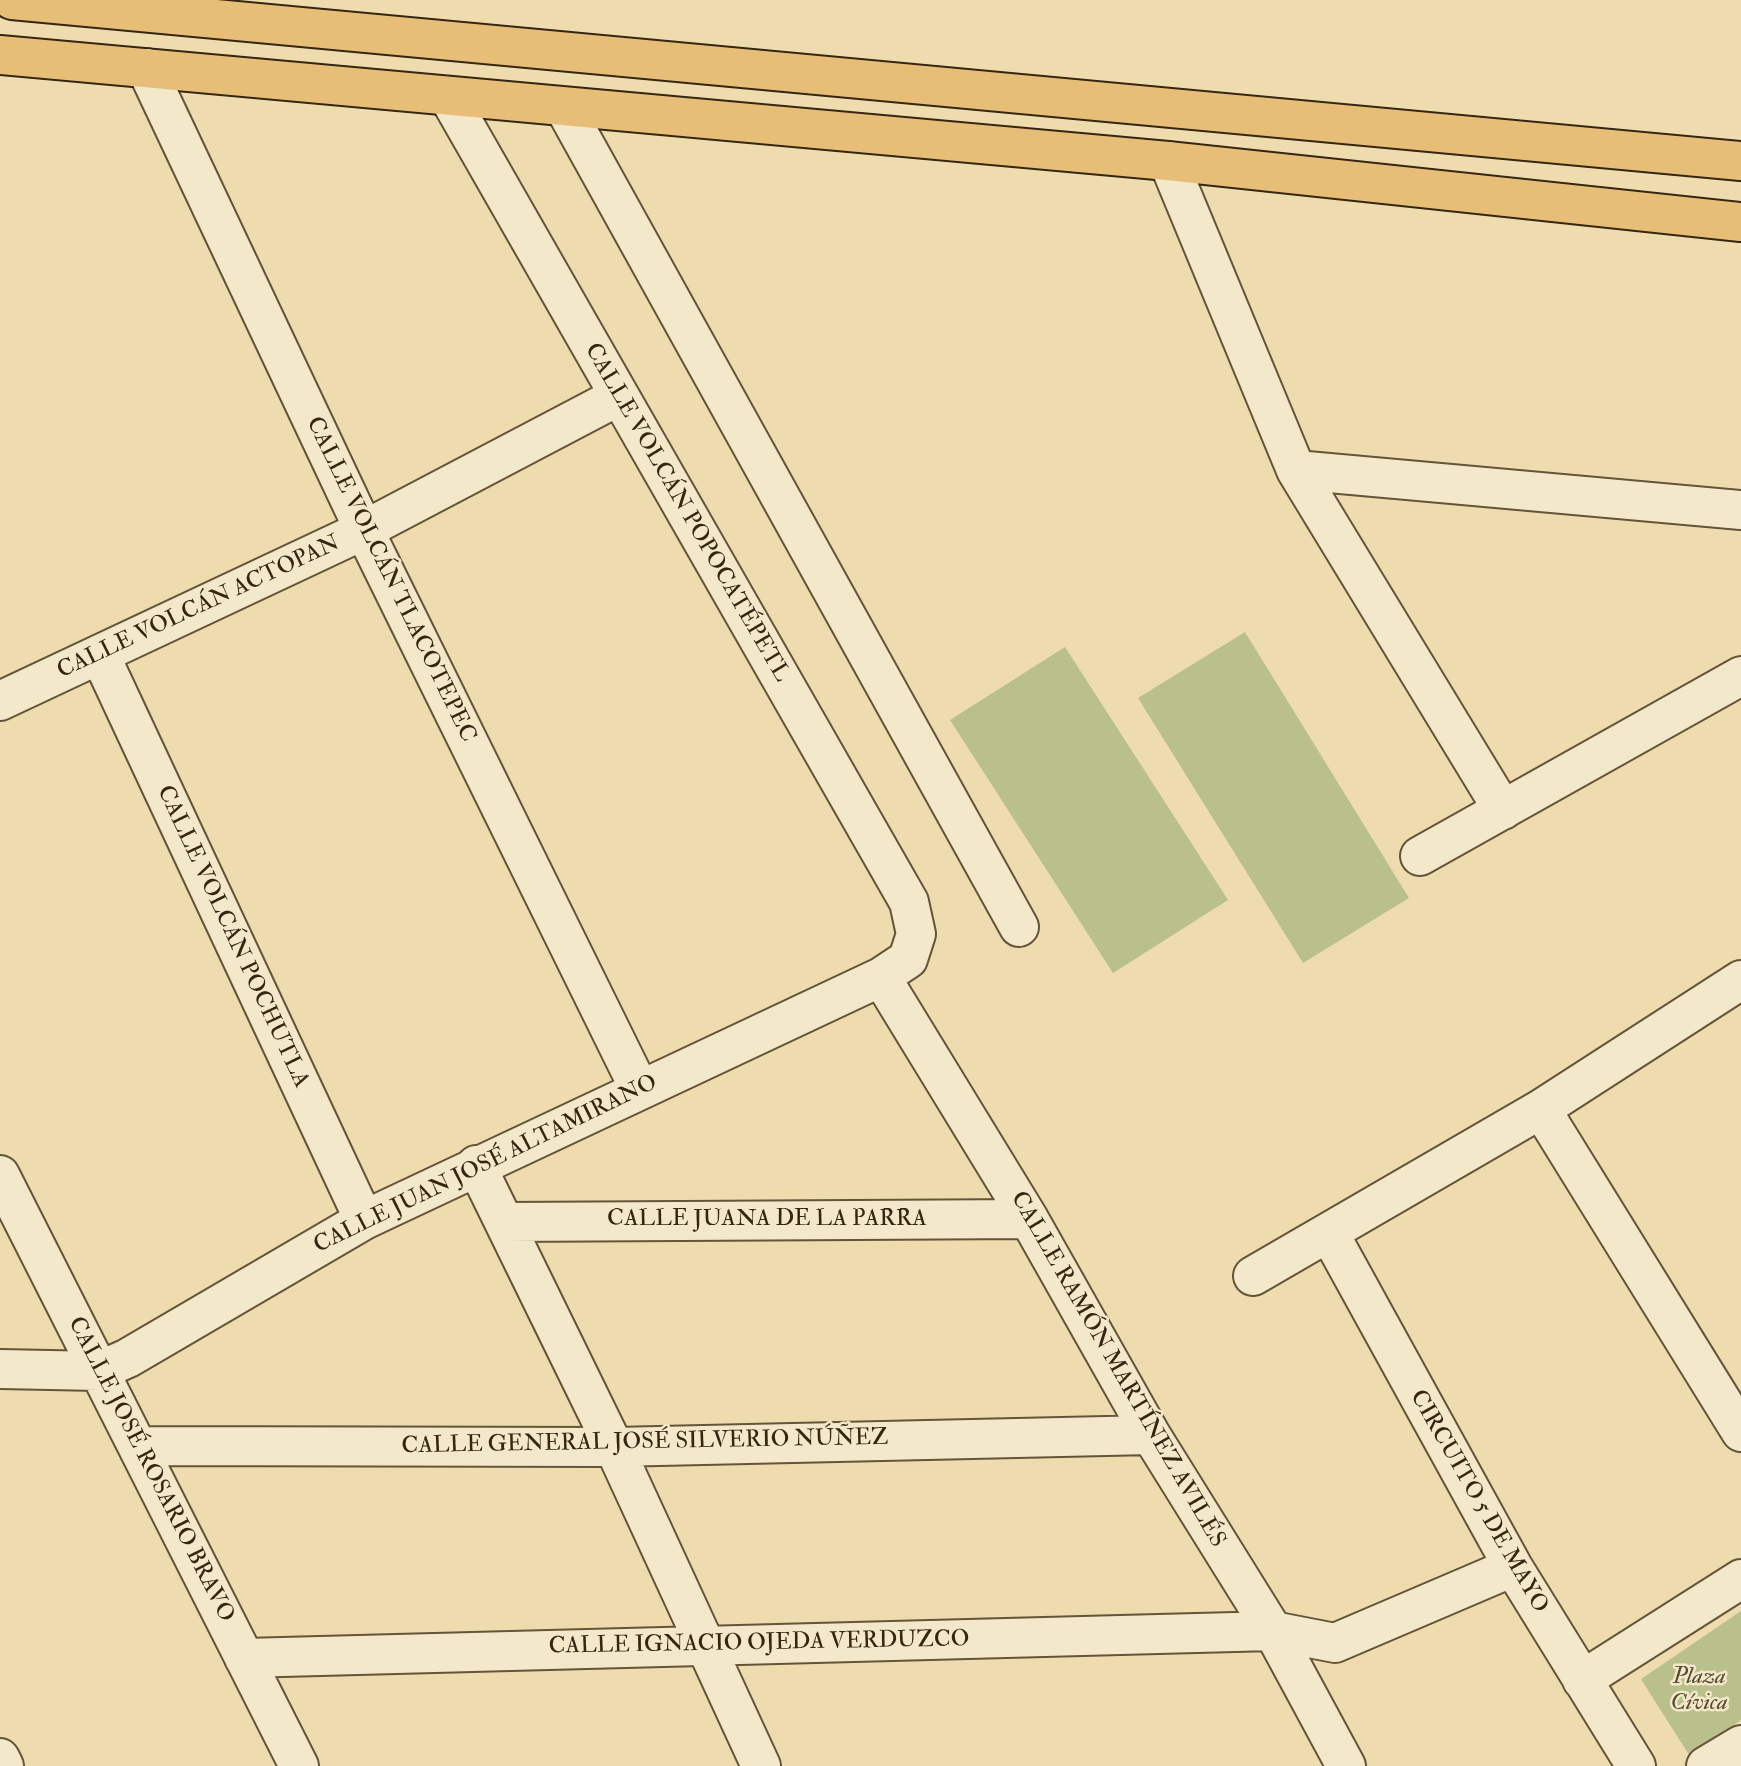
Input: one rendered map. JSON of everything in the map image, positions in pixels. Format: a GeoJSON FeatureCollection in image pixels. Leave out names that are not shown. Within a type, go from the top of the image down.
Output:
{"type":"FeatureCollection","features":[{"type":"Feature","properties":{"kind":"main road"},"geometry":{"type":"LineString","coordinates":[[12,0],[1741,161]]}},
{"type":"Feature","properties":{"kind":"main road"},"geometry":{"type":"LineString","coordinates":[[0,55],[1168,161],[1741,222]]}},
{"type":"Feature","properties":{"kind":"street","name":"CALLE VOLCÁN TLACOTEPEC"},"geometry":{"type":"LineString","coordinates":[[146,68],[365,530],[639,1088]]}},
{"type":"Feature","properties":{"kind":"street","name":"CALLE VOLCÁN POPOCATÉPETL"},"geometry":{"type":"LineString","coordinates":[[448,96],[909,902],[916,934]]}},
{"type":"Feature","properties":{"kind":"street"},"geometry":{"type":"LineString","coordinates":[[564,107],[1018,928]]}},
{"type":"Feature","properties":{"kind":"street"},"geometry":{"type":"LineString","coordinates":[[1168,161],[1296,470],[1503,810]]}},
{"type":"Feature","properties":{"kind":"street","name":"CALLE VOLCÁN ACTOPAN"},"geometry":{"type":"LineString","coordinates":[[0,701],[365,530],[620,396]]}},
{"type":"Feature","properties":{"kind":"street"},"geometry":{"type":"LineString","coordinates":[[1296,470],[1741,510]]}},
{"type":"Feature","properties":{"kind":"street","name":"CALLE VOLCÁN POCHUTLA"},"geometry":{"type":"LineString","coordinates":[[100,655],[364,1220]]}},
{"type":"Feature","properties":{"kind":"street"},"geometry":{"type":"LineString","coordinates":[[1420,856],[1741,676]]}},
{"type":"Feature","properties":{"kind":"street","name":"CALLE JUAN JOSÉ ALTAMIRANO"},"geometry":{"type":"LineString","coordinates":[[0,1369],[99,1371],[128,1358],[364,1220],[639,1088],[881,977],[908,959],[916,934]]}},
{"type":"Feature","properties":{"kind":"street","name":"CALLE RAMÓN MARTÍNEZ AVILÉS"},"geometry":{"type":"LineString","coordinates":[[881,977],[1029,1219],[1151,1435],[1273,1631],[1346,1766]]}},
{"type":"Feature","properties":{"kind":"street"},"geometry":{"type":"LineString","coordinates":[[1253,1276],[1541,1108],[1741,980]]}},
{"type":"Feature","properties":{"kind":"street"},"geometry":{"type":"LineString","coordinates":[[1541,1108],[1741,1432]]}},
{"type":"Feature","properties":{"kind":"street"},"geometry":{"type":"LineString","coordinates":[[477,1165],[614,1447],[761,1766]]}},
{"type":"Feature","properties":{"kind":"street","name":"CALLE JOSÉ ROSARIO BRAVO"},"geometry":{"type":"LineString","coordinates":[[0,1175],[299,1766]]}},
{"type":"Feature","properties":{"kind":"street","name":"CALLE JUANA DE LA PARRA"},"geometry":{"type":"LineString","coordinates":[[505,1222],[1029,1219]]}},
{"type":"Feature","properties":{"kind":"street","name":"CIRCUITO 5 DE MAYO"},"geometry":{"type":"LineString","coordinates":[[1328,1233],[1513,1567],[1636,1766]]}},
{"type":"Feature","properties":{"kind":"street","name":"CALLE GENERAL JOSÉ SILVERIO NÚÑEZ"},"geometry":{"type":"LineString","coordinates":[[139,1446],[614,1447],[1151,1435]]}},
{"type":"Feature","properties":{"kind":"street","name":"CALLE IGNACIO OJEDA VERDUZCO"},"geometry":{"type":"LineString","coordinates":[[244,1658],[1273,1631],[1335,1643],[1513,1567]]}},
{"type":"Feature","properties":{"kind":"street"},"geometry":{"type":"LineString","coordinates":[[1582,1680],[1741,1579]]}},
{"type":"Feature","properties":{"kind":"street"},"geometry":{"type":"LineString","coordinates":[[1706,1766],[1741,1745]]}},
{"type":"Feature","properties":{"kind":"street"},"geometry":{"type":"LineString","coordinates":[[0,1758],[4,1766]]}},
{"type":"Feature","properties":{"kind":"green space"},"geometry":{"type":"Polygon","coordinates":[[[1245,632],[1409,898],[1303,963],[1138,698],[1245,632]]]}},
{"type":"Feature","properties":{"kind":"green space"},"geometry":{"type":"Polygon","coordinates":[[[1065,647],[1228,900],[1113,973],[950,720],[1065,647]]]}},
{"type":"Feature","properties":{"kind":"green space","name":"Plaza Cívica"},"geometry":{"type":"Polygon","coordinates":[[[1741,1611],[1741,1720],[1689,1755],[1641,1679],[1741,1611]]]}}]}
